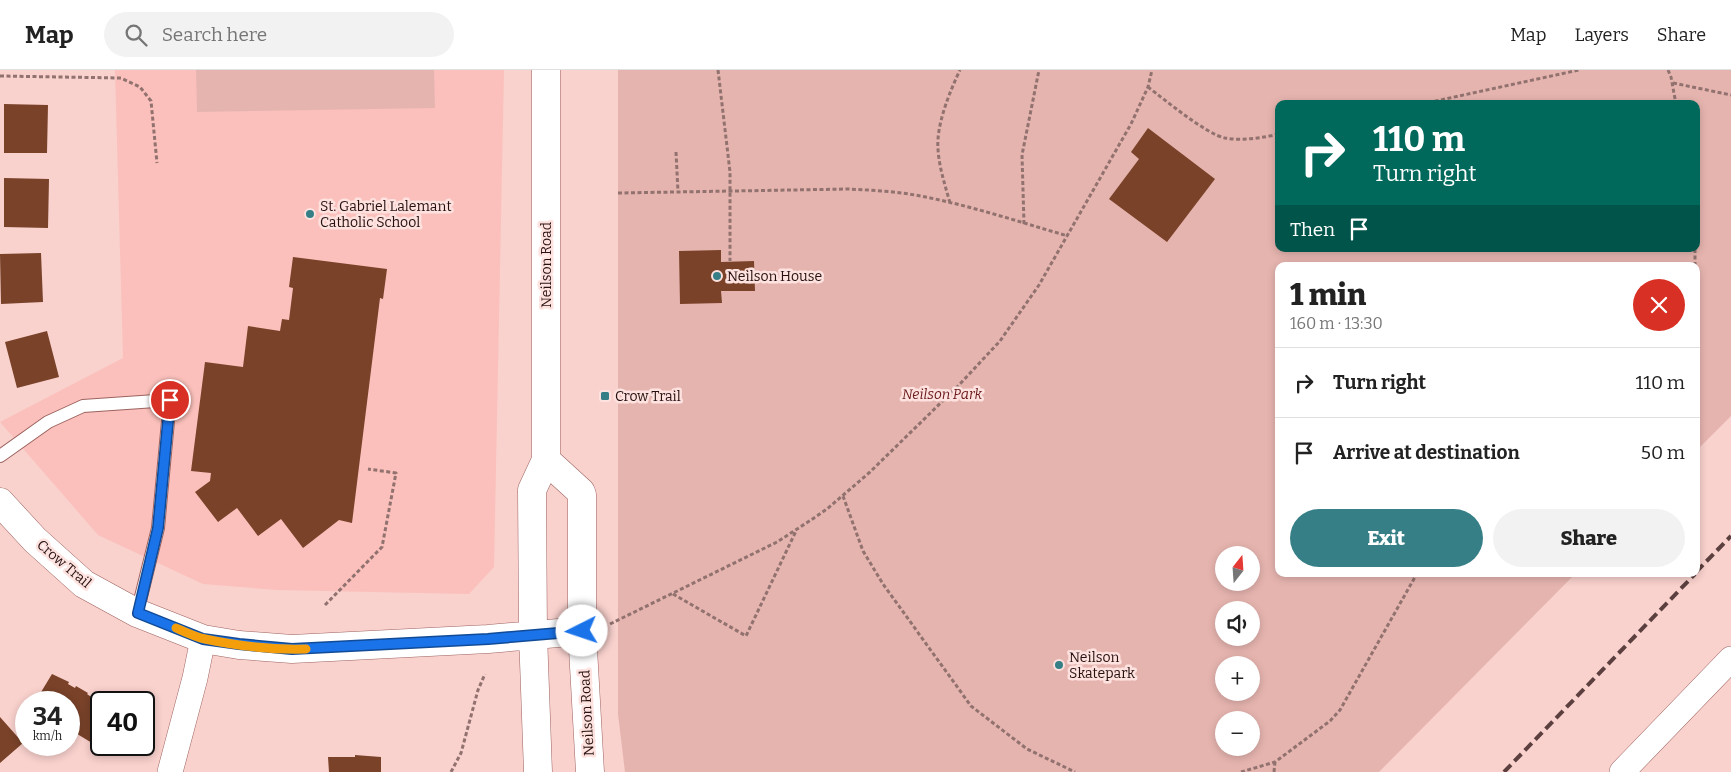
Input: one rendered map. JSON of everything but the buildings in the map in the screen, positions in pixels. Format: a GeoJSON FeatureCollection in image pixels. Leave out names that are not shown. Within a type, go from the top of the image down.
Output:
{"type":"FeatureCollection","features":[{"type":"Feature","properties":{"kind":"main road","name":"Neilson Road"},"geometry":{"type":"LineString","coordinates":[[538,772],[532,634],[532,490],[546,460],[546,70]]}},
{"type":"Feature","properties":{"kind":"main road","name":"Neilson Road"},"geometry":{"type":"LineString","coordinates":[[546,460],[582,493],[582,631],[590,772]]}},
{"type":"Feature","properties":{"kind":"main road","name":"Crow Trail"},"geometry":{"type":"LineString","coordinates":[[0,502],[35,540],[84,584],[138,613],[203,639],[292,649],[478,640],[582,631]]}},
{"type":"Feature","properties":{"kind":"street"},"geometry":{"type":"LineString","coordinates":[[170,772],[195,678],[203,639]]}},
{"type":"Feature","properties":{"kind":"street"},"geometry":{"type":"LineString","coordinates":[[1622,772],[1731,659]]}},
{"type":"Feature","properties":{"kind":"lane"},"geometry":{"type":"LineString","coordinates":[[0,456],[48,422],[83,406],[170,400],[158,528],[138,613]]}},
{"type":"Feature","properties":{"kind":"path"},"geometry":{"type":"LineString","coordinates":[[718,70],[728,151],[730,262]]}},
{"type":"Feature","properties":{"kind":"path"},"geometry":{"type":"LineString","coordinates":[[950,203],[939,158],[938,139],[948,100],[960,70]]}},
{"type":"Feature","properties":{"kind":"path"},"geometry":{"type":"LineString","coordinates":[[1024,224],[1022,155],[1039,70]]}},
{"type":"Feature","properties":{"kind":"path"},"geometry":{"type":"LineString","coordinates":[[582,631],[606,626],[770,545],[796,530],[843,496],[880,464],[958,386],[995,346],[1024,309],[1068,236],[1127,131],[1148,87],[1152,70]]}},
{"type":"Feature","properties":{"kind":"path"},"geometry":{"type":"LineString","coordinates":[[1441,100],[1580,70]]}},
{"type":"Feature","properties":{"kind":"path"},"geometry":{"type":"LineString","coordinates":[[1668,70],[1673,83],[1675,100]]}},
{"type":"Feature","properties":{"kind":"path"},"geometry":{"type":"LineString","coordinates":[[0,76],[121,78],[140,87],[151,102],[157,163]]}},
{"type":"Feature","properties":{"kind":"path"},"geometry":{"type":"LineString","coordinates":[[1673,83],[1731,95]]}},
{"type":"Feature","properties":{"kind":"path"},"geometry":{"type":"LineString","coordinates":[[1148,87],[1203,127],[1220,136],[1243,139],[1275,135]]}},
{"type":"Feature","properties":{"kind":"path"},"geometry":{"type":"LineString","coordinates":[[676,152],[678,192]]}},
{"type":"Feature","properties":{"kind":"path"},"geometry":{"type":"LineString","coordinates":[[618,193],[848,189],[910,195],[950,203],[1068,236]]}},
{"type":"Feature","properties":{"kind":"path"},"geometry":{"type":"LineString","coordinates":[[325,605],[382,547],[396,473],[368,469]]}},
{"type":"Feature","properties":{"kind":"path"},"geometry":{"type":"LineString","coordinates":[[843,496],[863,551],[883,584],[971,706],[1027,749],[1075,772]]}},
{"type":"Feature","properties":{"kind":"path"},"geometry":{"type":"LineString","coordinates":[[672,594],[746,636],[796,530]]}},
{"type":"Feature","properties":{"kind":"path"},"geometry":{"type":"LineString","coordinates":[[1241,772],[1275,762],[1330,721],[1340,710],[1415,577]]}},
{"type":"Feature","properties":{"kind":"path"},"geometry":{"type":"LineString","coordinates":[[451,772],[461,753],[485,674]]}},
{"type":"Feature","properties":{"kind":"path"},"geometry":{"type":"LineString","coordinates":[[1274,772],[1275,762]]}},
{"type":"Feature","properties":{"kind":"shaded area","name":"St. Gabriel Lalemant Catholic School"},"geometry":{"type":"Polygon","coordinates":[[[115,70],[504,70],[494,567],[469,594],[277,590],[203,584],[98,535],[0,422],[123,358],[115,70]]]}},
{"type":"Feature","properties":{"kind":"green space"},"geometry":{"type":"Polygon","coordinates":[[[196,70],[434,70],[435,108],[197,112],[196,70]]]}},
{"type":"Feature","properties":{"kind":"green space","name":"Neilson Park"},"geometry":{"type":"Polygon","coordinates":[[[618,70],[1731,70],[1731,416],[1700,447],[1700,262],[1275,262],[1275,577],[1572,577],[1379,772],[625,772],[618,714],[618,70]]]}},
{"type":"Feature","properties":{"kind":"railway"},"geometry":{"type":"LineString","coordinates":[[1700,568],[1731,536]]}},
{"type":"Feature","properties":{"kind":"railway"},"geometry":{"type":"LineString","coordinates":[[1504,772],[1692,577]]}},
{"type":"Feature","properties":{"kind":"slow traffic"},"geometry":{"type":"LineString","coordinates":[[176,628],[203,639],[306,649]]}},
{"type":"Feature","properties":{"kind":"place","name":"St. Gabriel Lalemant Catholic School"},"geometry":{"type":"Point","coordinates":[310,214]}},
{"type":"Feature","properties":{"kind":"place","name":"Neilson House"},"geometry":{"type":"Point","coordinates":[717,276]}},
{"type":"Feature","properties":{"kind":"place","name":"Crow Trail"},"geometry":{"type":"Point","coordinates":[605,396]}},
{"type":"Feature","properties":{"kind":"place","name":"Neilson Skatepark"},"geometry":{"type":"Point","coordinates":[1059,665]}},
{"type":"Feature","properties":{"kind":"route"},"geometry":{"type":"LineString","coordinates":[[170,400],[158,528],[138,613],[203,639],[292,649],[488,639],[582,631]]}}]}
